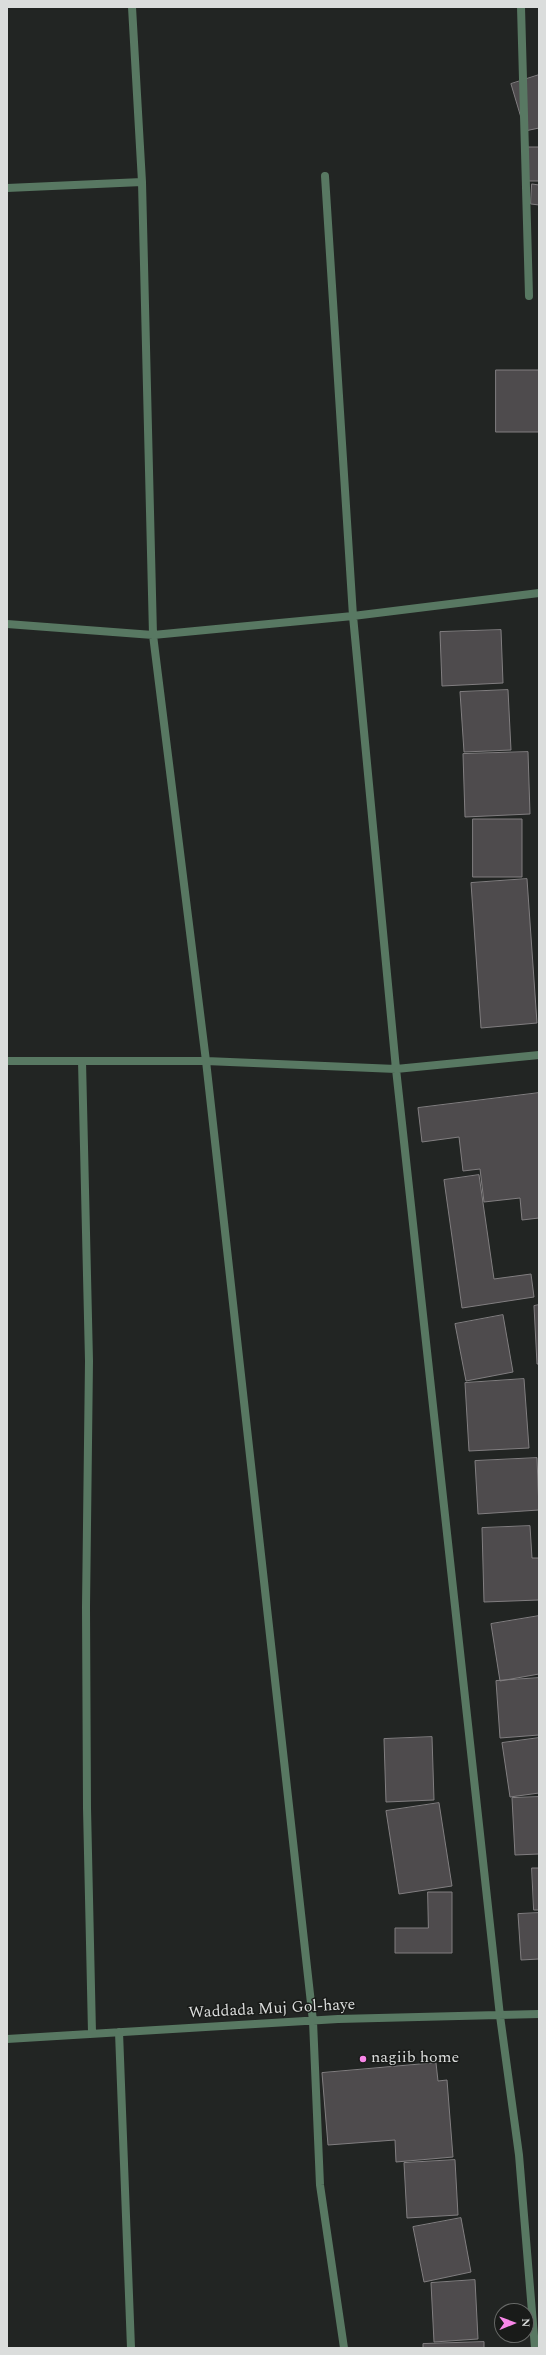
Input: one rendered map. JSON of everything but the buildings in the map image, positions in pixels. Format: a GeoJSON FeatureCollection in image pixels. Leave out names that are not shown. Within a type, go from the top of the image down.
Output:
{"type":"FeatureCollection","features":[{"type":"Feature","properties":{"kind":"street"},"geometry":{"type":"LineString","coordinates":[[132,7],[142,182],[153,635],[206,1061],[313,2021],[320,2185],[344,2348]]}},
{"type":"Feature","properties":{"kind":"street"},"geometry":{"type":"LineString","coordinates":[[521,7],[529,296]]}},
{"type":"Feature","properties":{"kind":"street"},"geometry":{"type":"LineString","coordinates":[[325,176],[353,616],[396,1069],[500,2016],[519,2155],[535,2348]]}},
{"type":"Feature","properties":{"kind":"street"},"geometry":{"type":"LineString","coordinates":[[7,188],[142,182]]}},
{"type":"Feature","properties":{"kind":"street"},"geometry":{"type":"LineString","coordinates":[[7,624],[153,635],[353,616],[539,593]]}},
{"type":"Feature","properties":{"kind":"street"},"geometry":{"type":"LineString","coordinates":[[7,1061],[206,1061],[396,1069],[539,1055]]}},
{"type":"Feature","properties":{"kind":"street"},"geometry":{"type":"LineString","coordinates":[[82,1061],[89,1361],[86,1607],[87,1808],[92,2033]]}},
{"type":"Feature","properties":{"kind":"street","name":"Waddada Muj Gol-haye"},"geometry":{"type":"LineString","coordinates":[[7,2039],[313,2021],[539,2014]]}},
{"type":"Feature","properties":{"kind":"street"},"geometry":{"type":"LineString","coordinates":[[119,2032],[131,2348]]}},
{"type":"Feature","properties":{"kind":"place","name":"nagiib home"},"geometry":{"type":"Point","coordinates":[363,2059]}}]}
